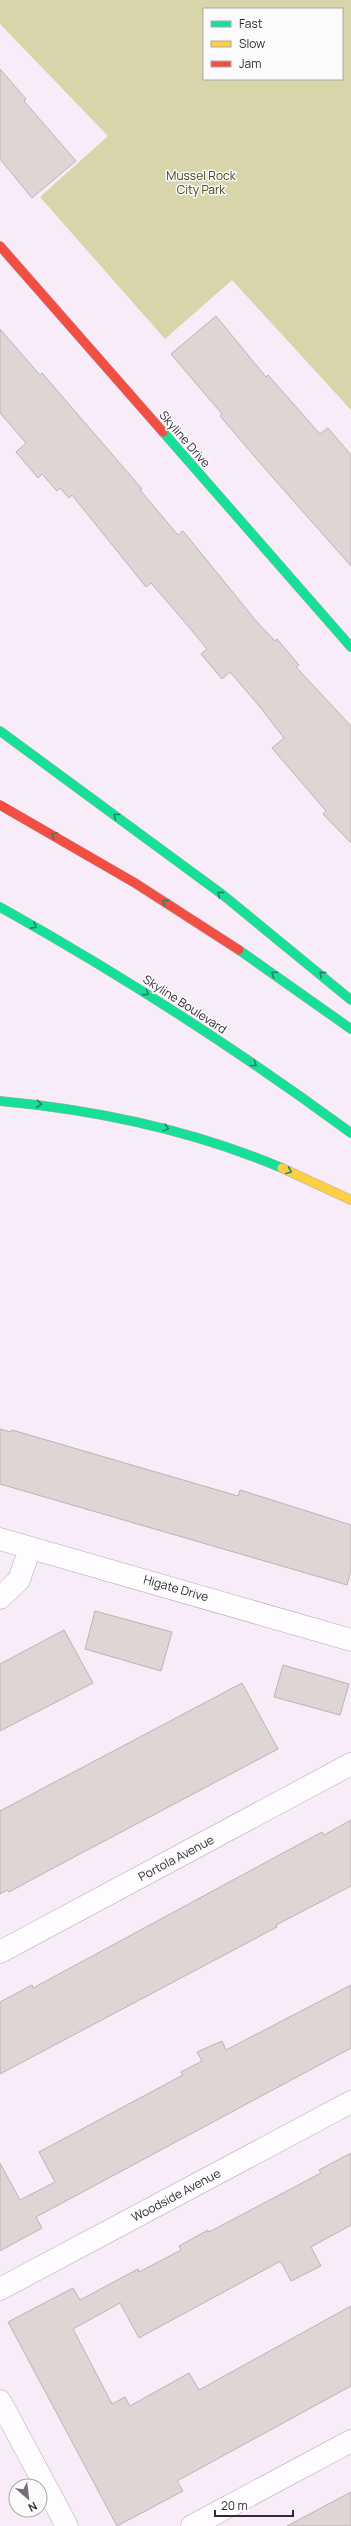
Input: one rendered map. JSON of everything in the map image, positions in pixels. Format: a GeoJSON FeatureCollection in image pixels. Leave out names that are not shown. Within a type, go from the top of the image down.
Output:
{"type":"FeatureCollection","features":[{"type":"Feature","properties":{"kind":"main road","name":"Skyline Drive"},"geometry":{"type":"LineString","coordinates":[[0,246],[351,647]]}},
{"type":"Feature","properties":{"kind":"main road"},"geometry":{"type":"LineString","coordinates":[[0,731],[241,910],[324,976],[351,1000]]}},
{"type":"Feature","properties":{"kind":"main road"},"geometry":{"type":"LineString","coordinates":[[0,805],[99,861],[198,923],[351,1029]]}},
{"type":"Feature","properties":{"kind":"main road","name":"Skyline Boulevard"},"geometry":{"type":"LineString","coordinates":[[0,907],[86,956],[185,1018],[275,1078],[351,1133]]}},
{"type":"Feature","properties":{"kind":"main road"},"geometry":{"type":"LineString","coordinates":[[0,1101],[68,1108],[148,1123],[182,1132],[282,1168],[351,1200]]}},
{"type":"Feature","properties":{"kind":"street","name":"Higate Drive"},"geometry":{"type":"LineString","coordinates":[[0,1539],[99,1566],[351,1640]]}},
{"type":"Feature","properties":{"kind":"street"},"geometry":{"type":"LineString","coordinates":[[0,1598],[19,1580],[30,1548]]}},
{"type":"Feature","properties":{"kind":"street","name":"Portola Avenue"},"geometry":{"type":"LineString","coordinates":[[0,1952],[351,1764]]}},
{"type":"Feature","properties":{"kind":"street","name":"Woodside Avenue"},"geometry":{"type":"LineString","coordinates":[[0,2289],[351,2102]]}},
{"type":"Feature","properties":{"kind":"street"},"geometry":{"type":"LineString","coordinates":[[0,2402],[67,2526]]}},
{"type":"Feature","properties":{"kind":"street"},"geometry":{"type":"LineString","coordinates":[[192,2526],[351,2441]]}},
{"type":"Feature","properties":{"kind":"green space","name":"Mussel Rock City Park"},"geometry":{"type":"Polygon","coordinates":[[[0,0],[351,0],[351,410],[232,280],[165,339],[40,197],[108,136],[0,24],[0,0]]]}},
{"type":"Feature","properties":{"kind":"building"},"geometry":{"type":"Polygon","coordinates":[[[0,69],[26,99],[24,101],[76,161],[32,198],[0,159],[0,69]]]}},
{"type":"Feature","properties":{"kind":"building"},"geometry":{"type":"Polygon","coordinates":[[[216,316],[266,377],[268,375],[320,434],[328,428],[351,455],[351,566],[220,416],[222,414],[171,354],[216,316]]]}},
{"type":"Feature","properties":{"kind":"building"},"geometry":{"type":"Polygon","coordinates":[[[0,329],[40,375],[42,373],[142,489],[140,490],[178,535],[183,531],[257,622],[275,641],[277,639],[299,665],[296,667],[351,726],[351,843],[323,814],[326,811],[272,748],[284,738],[260,707],[230,672],[222,679],[201,654],[207,649],[151,583],[146,587],[72,495],[69,498],[60,488],[57,491],[42,474],[38,478],[16,452],[26,443],[0,413],[0,329]]]}},
{"type":"Feature","properties":{"kind":"building"},"geometry":{"type":"Polygon","coordinates":[[[0,1429],[11,1432],[12,1430],[238,1496],[240,1490],[351,1525],[351,1570],[347,1585],[0,1484],[0,1429]]]}},
{"type":"Feature","properties":{"kind":"building"},"geometry":{"type":"Polygon","coordinates":[[[95,1611],[172,1632],[161,1671],[85,1649],[95,1611]]]}},
{"type":"Feature","properties":{"kind":"building"},"geometry":{"type":"Polygon","coordinates":[[[64,1630],[93,1683],[0,1731],[0,1664],[64,1630]]]}},
{"type":"Feature","properties":{"kind":"building"},"geometry":{"type":"Polygon","coordinates":[[[283,1665],[349,1684],[340,1715],[274,1697],[283,1665]]]}},
{"type":"Feature","properties":{"kind":"building"},"geometry":{"type":"Polygon","coordinates":[[[242,1683],[278,1749],[9,1892],[7,1890],[0,1894],[0,1811],[242,1683]]]}},
{"type":"Feature","properties":{"kind":"building"},"geometry":{"type":"Polygon","coordinates":[[[351,1820],[351,1886],[276,1925],[277,1927],[0,2074],[0,2002],[32,1985],[33,1988],[322,1832],[324,1835],[351,1820]]]}},
{"type":"Feature","properties":{"kind":"building"},"geometry":{"type":"Polygon","coordinates":[[[351,1985],[351,2048],[36,2217],[42,2228],[0,2251],[0,2163],[20,2200],[55,2182],[39,2152],[183,2075],[181,2072],[202,2061],[197,2052],[222,2041],[226,2050],[351,1985]]]}},
{"type":"Feature","properties":{"kind":"building"},"geometry":{"type":"Polygon","coordinates":[[[351,2153],[351,2225],[311,2247],[321,2266],[291,2281],[281,2262],[279,2262],[139,2338],[120,2303],[73,2329],[112,2404],[125,2397],[130,2406],[189,2373],[199,2390],[351,2306],[351,2386],[177,2481],[183,2491],[117,2526],[8,2322],[73,2288],[80,2300],[138,2269],[139,2272],[181,2250],[179,2246],[208,2230],[209,2232],[321,2173],[319,2170],[351,2153]]]}},
{"type":"Feature","properties":{"kind":"building"},"geometry":{"type":"Polygon","coordinates":[[[351,2492],[351,2526],[287,2526],[351,2492]]]}},
{"type":"Feature","properties":{"kind":"traffic: fast"},"geometry":{"type":"LineString","coordinates":[[163,432],[351,647]]}},
{"type":"Feature","properties":{"kind":"traffic: fast"},"geometry":{"type":"LineString","coordinates":[[0,731],[223,895],[351,1000]]}},
{"type":"Feature","properties":{"kind":"traffic: fast"},"geometry":{"type":"LineString","coordinates":[[0,907],[90,959],[179,1014],[266,1072],[351,1133]]}},
{"type":"Feature","properties":{"kind":"traffic: fast"},"geometry":{"type":"LineString","coordinates":[[239,950],[351,1029]]}},
{"type":"Feature","properties":{"kind":"traffic: fast"},"geometry":{"type":"LineString","coordinates":[[0,1101],[108,1116],[179,1132],[282,1168]]}},
{"type":"Feature","properties":{"kind":"traffic: slow"},"geometry":{"type":"LineString","coordinates":[[282,1168],[351,1200]]}},
{"type":"Feature","properties":{"kind":"traffic: jam"},"geometry":{"type":"LineString","coordinates":[[0,246],[163,432]]}},
{"type":"Feature","properties":{"kind":"traffic: jam"},"geometry":{"type":"LineString","coordinates":[[0,805],[135,883],[239,950]]}}]}
